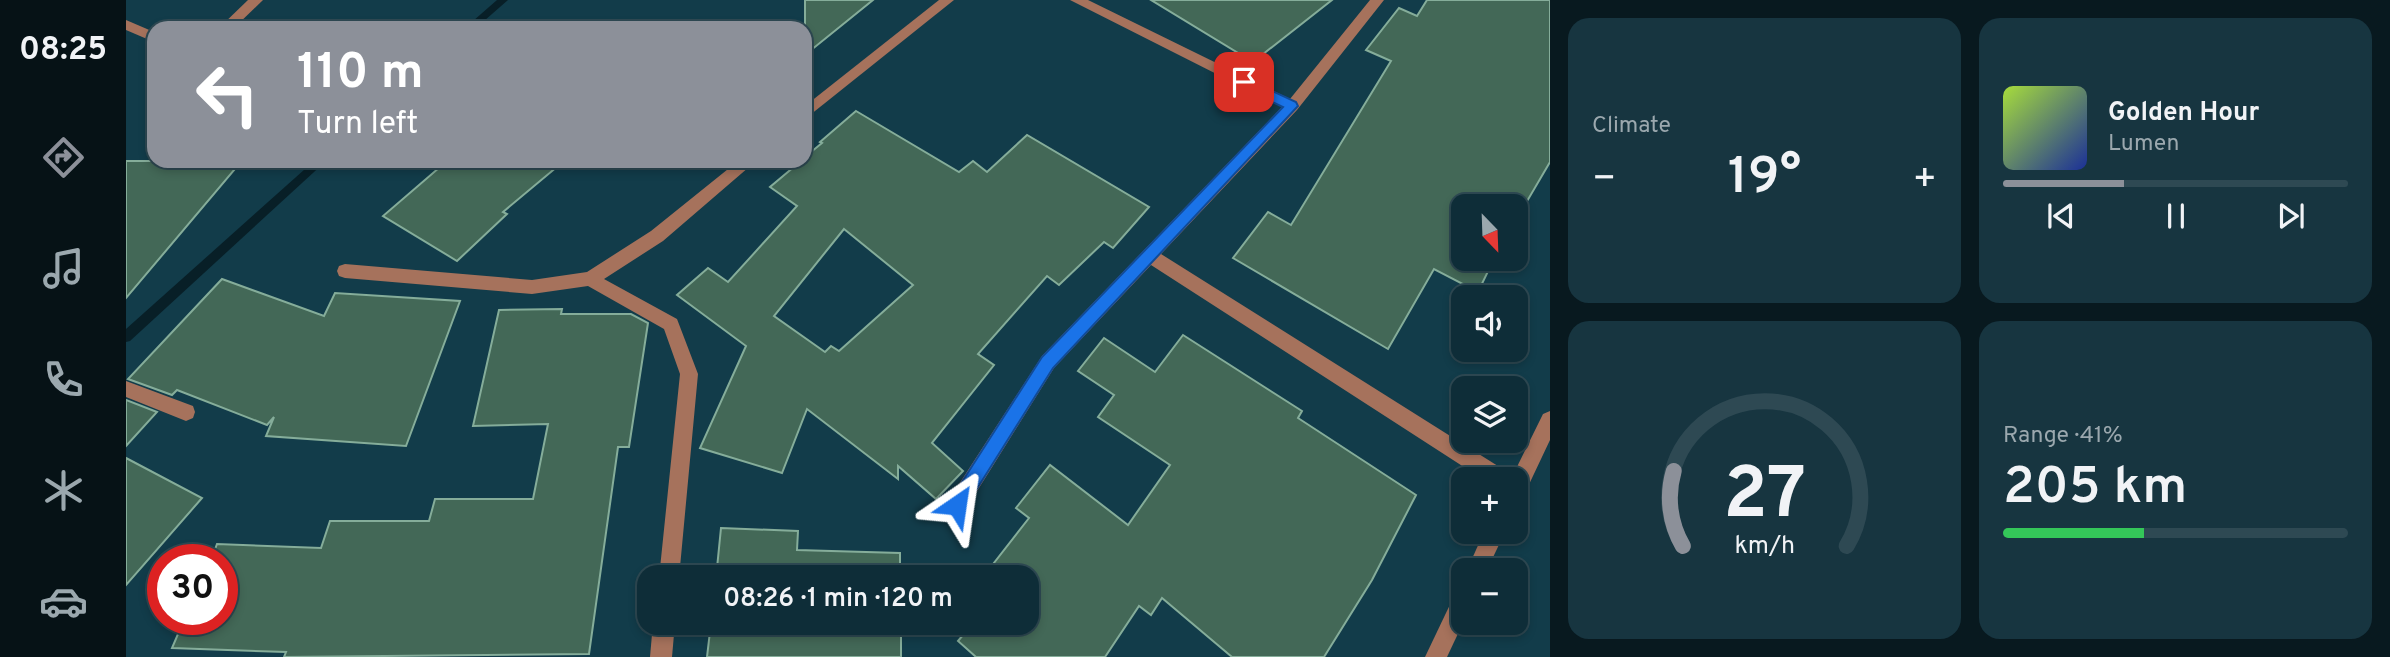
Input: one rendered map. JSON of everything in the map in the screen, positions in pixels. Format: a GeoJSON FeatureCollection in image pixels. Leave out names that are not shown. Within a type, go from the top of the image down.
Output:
{"type":"FeatureCollection","features":[{"type":"Feature","properties":{"kind":"street"},"geometry":{"type":"LineString","coordinates":[[234,21],[256,0]]}},
{"type":"Feature","properties":{"kind":"street"},"geometry":{"type":"LineString","coordinates":[[812,108],[947,0]]}},
{"type":"Feature","properties":{"kind":"street"},"geometry":{"type":"LineString","coordinates":[[1077,0],[1292,106]]}},
{"type":"Feature","properties":{"kind":"street"},"geometry":{"type":"LineString","coordinates":[[957,505],[1048,362],[1292,106],[1377,0]]}},
{"type":"Feature","properties":{"kind":"street"},"geometry":{"type":"LineString","coordinates":[[126,25],[147,34]]}},
{"type":"Feature","properties":{"kind":"street"},"geometry":{"type":"LineString","coordinates":[[345,271],[532,287],[590,279],[657,236],[740,168]]}},
{"type":"Feature","properties":{"kind":"street"},"geometry":{"type":"LineString","coordinates":[[1149,255],[1482,467]]}},
{"type":"Feature","properties":{"kind":"street"},"geometry":{"type":"LineString","coordinates":[[590,279],[671,324],[690,374],[670,565]]}},
{"type":"Feature","properties":{"kind":"street"},"geometry":{"type":"LineString","coordinates":[[126,388],[186,412]]}},
{"type":"Feature","properties":{"kind":"street"},"geometry":{"type":"LineString","coordinates":[[1527,467],[1550,420]]}},
{"type":"Feature","properties":{"kind":"street"},"geometry":{"type":"LineString","coordinates":[[1436,657],[1451,625]]}},
{"type":"Feature","properties":{"kind":"street"},"geometry":{"type":"LineString","coordinates":[[661,657],[663,635]]}},
{"type":"Feature","properties":{"kind":"building"},"geometry":{"type":"Polygon","coordinates":[[[805,0],[873,0],[812,49],[812,21],[805,21],[805,0]]]}},
{"type":"Feature","properties":{"kind":"building"},"geometry":{"type":"Polygon","coordinates":[[[1151,0],[1332,0],[1253,62],[1151,0]]]}},
{"type":"Feature","properties":{"kind":"building"},"geometry":{"type":"Polygon","coordinates":[[[1427,0],[1550,0],[1550,162],[1528,200],[1528,194],[1451,194],[1451,271],[1488,271],[1481,285],[1465,285],[1434,269],[1388,349],[1233,258],[1268,212],[1291,225],[1391,61],[1366,50],[1399,8],[1417,16],[1427,0]]]}},
{"type":"Feature","properties":{"kind":"building"},"geometry":{"type":"Polygon","coordinates":[[[856,111],[959,172],[973,161],[987,172],[1027,135],[1149,207],[1113,248],[1104,242],[1059,285],[1047,276],[978,354],[994,365],[932,443],[963,471],[936,499],[898,466],[898,479],[807,409],[782,473],[700,448],[746,346],[677,295],[708,268],[728,282],[797,206],[770,187],[793,168],[812,168],[812,151],[822,143],[820,142],[856,111]],[[844,229],[774,316],[825,352],[831,346],[839,351],[913,285],[844,229]]]}},
{"type":"Feature","properties":{"kind":"building"},"geometry":{"type":"Polygon","coordinates":[[[126,161],[147,161],[147,168],[235,169],[126,298],[126,161]]]}},
{"type":"Feature","properties":{"kind":"building"},"geometry":{"type":"Polygon","coordinates":[[[439,168],[556,168],[503,212],[507,214],[457,261],[383,216],[439,168]]]}},
{"type":"Feature","properties":{"kind":"building"},"geometry":{"type":"Polygon","coordinates":[[[222,279],[324,316],[335,293],[460,301],[406,446],[266,436],[274,417],[267,425],[177,390],[172,395],[128,379],[222,279]]]}},
{"type":"Feature","properties":{"kind":"building"},"geometry":{"type":"Polygon","coordinates":[[[562,309],[561,314],[631,314],[648,323],[629,447],[618,447],[589,654],[284,657],[286,652],[172,648],[178,635],[238,635],[238,545],[321,548],[330,521],[429,521],[435,499],[533,499],[548,424],[473,426],[499,310],[562,309]]]}},
{"type":"Feature","properties":{"kind":"building"},"geometry":{"type":"Polygon","coordinates":[[[1183,335],[1302,411],[1298,418],[1416,495],[1372,580],[1324,657],[1232,657],[1162,598],[1151,615],[1139,606],[1105,657],[976,657],[958,641],[963,635],[1039,635],[1039,565],[992,565],[1029,518],[1016,508],[1050,465],[1128,525],[1170,465],[1098,417],[1114,395],[1078,371],[1104,338],[1155,372],[1183,335]]]}},
{"type":"Feature","properties":{"kind":"building"},"geometry":{"type":"Polygon","coordinates":[[[126,400],[157,412],[126,446],[126,400]]]}},
{"type":"Feature","properties":{"kind":"building"},"geometry":{"type":"Polygon","coordinates":[[[126,458],[202,498],[162,544],[147,544],[147,561],[126,585],[126,458]]]}},
{"type":"Feature","properties":{"kind":"building"},"geometry":{"type":"Polygon","coordinates":[[[721,528],[798,531],[797,550],[900,553],[900,565],[717,565],[721,528]]]}},
{"type":"Feature","properties":{"kind":"building"},"geometry":{"type":"Polygon","coordinates":[[[710,635],[901,635],[901,657],[707,657],[710,635]]]}},
{"type":"Feature","properties":{"kind":"waterway"},"geometry":{"type":"LineString","coordinates":[[478,21],[503,0]]}},
{"type":"Feature","properties":{"kind":"waterway"},"geometry":{"type":"LineString","coordinates":[[126,337],[313,168]]}},
{"type":"Feature","properties":{"kind":"route"},"geometry":{"type":"LineString","coordinates":[[957,505],[1048,362],[1292,106],[1244,82]]}}]}
